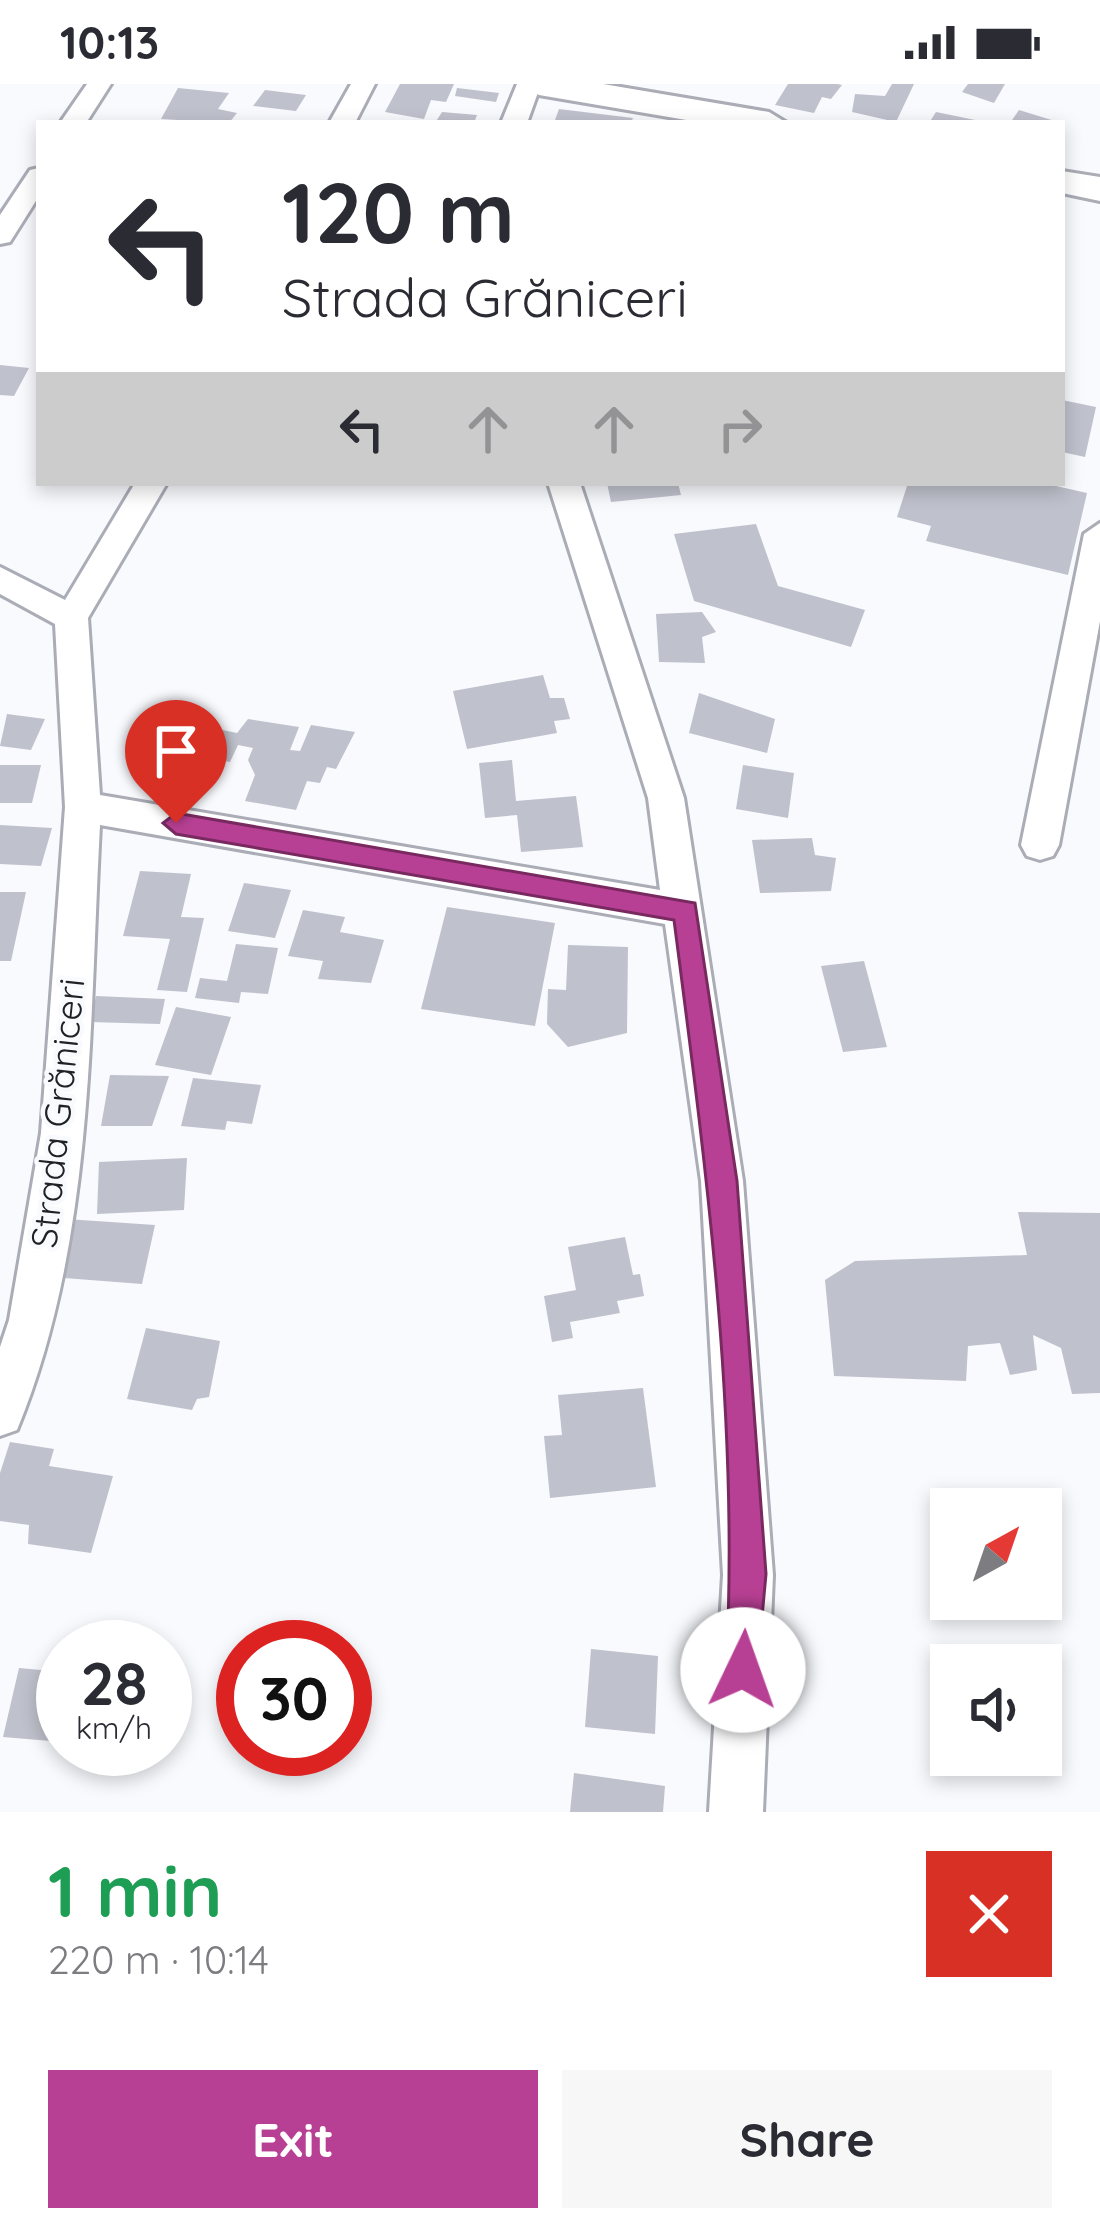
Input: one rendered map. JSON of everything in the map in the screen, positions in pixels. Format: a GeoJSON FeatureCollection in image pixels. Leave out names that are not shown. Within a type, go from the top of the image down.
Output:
{"type":"FeatureCollection","features":[{"type":"Feature","properties":{"kind":"main road"},"geometry":{"type":"LineString","coordinates":[[539,84],[752,120]]}},
{"type":"Feature","properties":{"kind":"main road"},"geometry":{"type":"LineString","coordinates":[[1065,183],[1100,189]]}},
{"type":"Feature","properties":{"kind":"street"},"geometry":{"type":"LineString","coordinates":[[76,120],[99,84]]}},
{"type":"Feature","properties":{"kind":"street"},"geometry":{"type":"LineString","coordinates":[[344,120],[363,84]]}},
{"type":"Feature","properties":{"kind":"street"},"geometry":{"type":"LineString","coordinates":[[515,120],[529,84]]}},
{"type":"Feature","properties":{"kind":"street"},"geometry":{"type":"LineString","coordinates":[[0,236],[36,181]]}},
{"type":"Feature","properties":{"kind":"street"},"geometry":{"type":"LineString","coordinates":[[0,579],[70,618],[149,486]]}},
{"type":"Feature","properties":{"kind":"street"},"geometry":{"type":"LineString","coordinates":[[565,486],[666,798],[722,1181],[748,1574],[736,1812]]}},
{"type":"Feature","properties":{"kind":"street"},"geometry":{"type":"LineString","coordinates":[[1040,845],[1100,534]]}},
{"type":"Feature","properties":{"kind":"street","name":"Strada Grăniceri"},"geometry":{"type":"LineString","coordinates":[[0,1413],[32,1320],[62,1133],[83,807],[70,618]]}},
{"type":"Feature","properties":{"kind":"street"},"geometry":{"type":"LineString","coordinates":[[83,807],[686,911]]}},
{"type":"Feature","properties":{"kind":"building"},"geometry":{"type":"Polygon","coordinates":[[[400,84],[454,84],[446,102],[431,100],[424,119],[385,112],[400,84]]]}},
{"type":"Feature","properties":{"kind":"building"},"geometry":{"type":"Polygon","coordinates":[[[788,84],[842,85],[831,99],[822,97],[814,113],[775,105],[788,84]]]}},
{"type":"Feature","properties":{"kind":"building"},"geometry":{"type":"Polygon","coordinates":[[[892,84],[914,84],[897,120],[852,112],[855,94],[885,96],[892,84]]]}},
{"type":"Feature","properties":{"kind":"building"},"geometry":{"type":"Polygon","coordinates":[[[968,84],[1005,84],[994,103],[962,92],[968,84]]]}},
{"type":"Feature","properties":{"kind":"building"},"geometry":{"type":"Polygon","coordinates":[[[178,88],[229,93],[218,109],[237,113],[231,120],[161,119],[178,88]]]}},
{"type":"Feature","properties":{"kind":"building"},"geometry":{"type":"Polygon","coordinates":[[[457,88],[499,93],[496,102],[455,96],[457,88]]]}},
{"type":"Feature","properties":{"kind":"building"},"geometry":{"type":"Polygon","coordinates":[[[265,90],[306,95],[296,111],[253,106],[265,90]]]}},
{"type":"Feature","properties":{"kind":"building"},"geometry":{"type":"Polygon","coordinates":[[[559,109],[633,118],[632,120],[555,120],[559,109]]]}},
{"type":"Feature","properties":{"kind":"building"},"geometry":{"type":"Polygon","coordinates":[[[1019,110],[1052,120],[1012,120],[1019,110]]]}},
{"type":"Feature","properties":{"kind":"building"},"geometry":{"type":"Polygon","coordinates":[[[442,112],[477,115],[475,120],[437,120],[442,112]]]}},
{"type":"Feature","properties":{"kind":"building"},"geometry":{"type":"Polygon","coordinates":[[[936,112],[975,120],[931,120],[936,112]]]}},
{"type":"Feature","properties":{"kind":"building"},"geometry":{"type":"Polygon","coordinates":[[[0,365],[29,368],[14,396],[0,395],[0,365]]]}},
{"type":"Feature","properties":{"kind":"building"},"geometry":{"type":"Polygon","coordinates":[[[1065,401],[1096,407],[1085,457],[1065,453],[1065,401]]]}},
{"type":"Feature","properties":{"kind":"building"},"geometry":{"type":"Polygon","coordinates":[[[608,486],[679,486],[681,495],[611,502],[608,486]]]}},
{"type":"Feature","properties":{"kind":"building"},"geometry":{"type":"Polygon","coordinates":[[[907,486],[1056,486],[1087,493],[1068,575],[926,541],[931,526],[897,517],[907,486]]]}},
{"type":"Feature","properties":{"kind":"building"},"geometry":{"type":"Polygon","coordinates":[[[756,524],[778,586],[865,610],[851,647],[694,601],[674,534],[756,524]]]}},
{"type":"Feature","properties":{"kind":"building"},"geometry":{"type":"Polygon","coordinates":[[[702,612],[716,632],[702,637],[705,663],[659,662],[656,614],[702,612]]]}},
{"type":"Feature","properties":{"kind":"building"},"geometry":{"type":"Polygon","coordinates":[[[543,675],[550,698],[564,698],[570,719],[554,721],[557,733],[467,749],[453,691],[543,675]]]}},
{"type":"Feature","properties":{"kind":"building"},"geometry":{"type":"Polygon","coordinates":[[[699,693],[775,719],[767,753],[689,733],[699,693]]]}},
{"type":"Feature","properties":{"kind":"building"},"geometry":{"type":"Polygon","coordinates":[[[7,714],[45,719],[31,750],[0,746],[7,714]]]}},
{"type":"Feature","properties":{"kind":"building"},"geometry":{"type":"Polygon","coordinates":[[[248,719],[299,727],[290,750],[300,751],[311,725],[355,732],[336,769],[327,767],[320,783],[307,781],[296,810],[245,801],[255,775],[248,760],[253,748],[238,745],[230,762],[190,755],[203,726],[237,733],[248,719]]]}},
{"type":"Feature","properties":{"kind":"building"},"geometry":{"type":"Polygon","coordinates":[[[512,760],[516,801],[576,796],[583,847],[521,852],[517,815],[485,818],[479,763],[512,760]]]}},
{"type":"Feature","properties":{"kind":"building"},"geometry":{"type":"Polygon","coordinates":[[[0,765],[41,765],[32,803],[0,803],[0,765]]]}},
{"type":"Feature","properties":{"kind":"building"},"geometry":{"type":"Polygon","coordinates":[[[743,765],[794,773],[788,818],[736,809],[743,765]]]}},
{"type":"Feature","properties":{"kind":"building"},"geometry":{"type":"Polygon","coordinates":[[[184,773],[201,774],[196,797],[178,796],[184,773]]]}},
{"type":"Feature","properties":{"kind":"building"},"geometry":{"type":"Polygon","coordinates":[[[0,825],[52,828],[41,866],[0,864],[0,825]]]}},
{"type":"Feature","properties":{"kind":"building"},"geometry":{"type":"Polygon","coordinates":[[[812,838],[815,855],[836,858],[831,891],[760,893],[752,840],[812,838]]]}},
{"type":"Feature","properties":{"kind":"building"},"geometry":{"type":"Polygon","coordinates":[[[140,871],[191,874],[181,917],[204,918],[187,992],[157,990],[170,939],[123,936],[140,871]]]}},
{"type":"Feature","properties":{"kind":"building"},"geometry":{"type":"Polygon","coordinates":[[[244,883],[291,890],[275,938],[228,931],[244,883]]]}},
{"type":"Feature","properties":{"kind":"building"},"geometry":{"type":"Polygon","coordinates":[[[0,892],[26,892],[11,961],[0,961],[0,892]]]}},
{"type":"Feature","properties":{"kind":"building"},"geometry":{"type":"Polygon","coordinates":[[[447,907],[555,923],[535,1026],[421,1009],[447,907]]]}},
{"type":"Feature","properties":{"kind":"building"},"geometry":{"type":"Polygon","coordinates":[[[303,910],[345,917],[340,932],[384,940],[371,983],[318,979],[323,961],[288,956],[303,910]]]}},
{"type":"Feature","properties":{"kind":"building"},"geometry":{"type":"Polygon","coordinates":[[[236,944],[278,948],[268,994],[241,992],[239,1003],[195,998],[200,978],[227,981],[236,944]]]}},
{"type":"Feature","properties":{"kind":"building"},"geometry":{"type":"Polygon","coordinates":[[[568,945],[628,947],[627,1033],[568,1047],[547,1024],[548,989],[566,990],[568,945]]]}},
{"type":"Feature","properties":{"kind":"building"},"geometry":{"type":"Polygon","coordinates":[[[864,961],[887,1047],[843,1052],[821,966],[864,961]]]}},
{"type":"Feature","properties":{"kind":"building"},"geometry":{"type":"Polygon","coordinates":[[[96,996],[165,999],[160,1024],[90,1022],[96,996]]]}},
{"type":"Feature","properties":{"kind":"building"},"geometry":{"type":"Polygon","coordinates":[[[176,1007],[231,1017],[211,1075],[155,1065],[176,1007]]]}},
{"type":"Feature","properties":{"kind":"building"},"geometry":{"type":"Polygon","coordinates":[[[110,1075],[169,1076],[152,1126],[101,1126],[110,1075]]]}},
{"type":"Feature","properties":{"kind":"building"},"geometry":{"type":"Polygon","coordinates":[[[193,1078],[261,1085],[252,1124],[227,1121],[225,1130],[181,1126],[193,1078]]]}},
{"type":"Feature","properties":{"kind":"building"},"geometry":{"type":"Polygon","coordinates":[[[187,1158],[184,1210],[97,1214],[99,1162],[187,1158]]]}},
{"type":"Feature","properties":{"kind":"building"},"geometry":{"type":"Polygon","coordinates":[[[1018,1212],[1100,1213],[1100,1393],[1072,1394],[1061,1348],[1033,1335],[1037,1370],[1010,1375],[1000,1343],[968,1346],[966,1381],[834,1376],[825,1280],[855,1261],[1027,1255],[1018,1212]]]}},
{"type":"Feature","properties":{"kind":"building"},"geometry":{"type":"Polygon","coordinates":[[[66,1219],[155,1225],[142,1284],[51,1277],[66,1219]]]}},
{"type":"Feature","properties":{"kind":"building"},"geometry":{"type":"Polygon","coordinates":[[[625,1237],[633,1275],[640,1274],[644,1296],[617,1301],[620,1313],[570,1322],[573,1338],[552,1342],[544,1296],[576,1290],[568,1247],[625,1237]]]}},
{"type":"Feature","properties":{"kind":"building"},"geometry":{"type":"Polygon","coordinates":[[[146,1328],[220,1341],[209,1397],[197,1399],[192,1410],[127,1399],[146,1328]]]}},
{"type":"Feature","properties":{"kind":"building"},"geometry":{"type":"Polygon","coordinates":[[[643,1388],[656,1487],[550,1498],[544,1436],[562,1435],[558,1395],[643,1388]]]}},
{"type":"Feature","properties":{"kind":"building"},"geometry":{"type":"Polygon","coordinates":[[[10,1442],[54,1449],[49,1466],[113,1476],[91,1553],[28,1544],[29,1525],[0,1521],[0,1473],[10,1442]]]}},
{"type":"Feature","properties":{"kind":"building"},"geometry":{"type":"Polygon","coordinates":[[[591,1649],[658,1656],[655,1734],[585,1727],[591,1649]]]}},
{"type":"Feature","properties":{"kind":"building"},"geometry":{"type":"Polygon","coordinates":[[[19,1668],[36,1670],[36,1740],[3,1737],[19,1668]]]}},
{"type":"Feature","properties":{"kind":"building"},"geometry":{"type":"Polygon","coordinates":[[[574,1773],[665,1786],[663,1812],[570,1812],[574,1773]]]}},
{"type":"Feature","properties":{"kind":"route"},"geometry":{"type":"LineString","coordinates":[[176,823],[686,911],[722,1181],[748,1574],[743,1670]]}}]}
